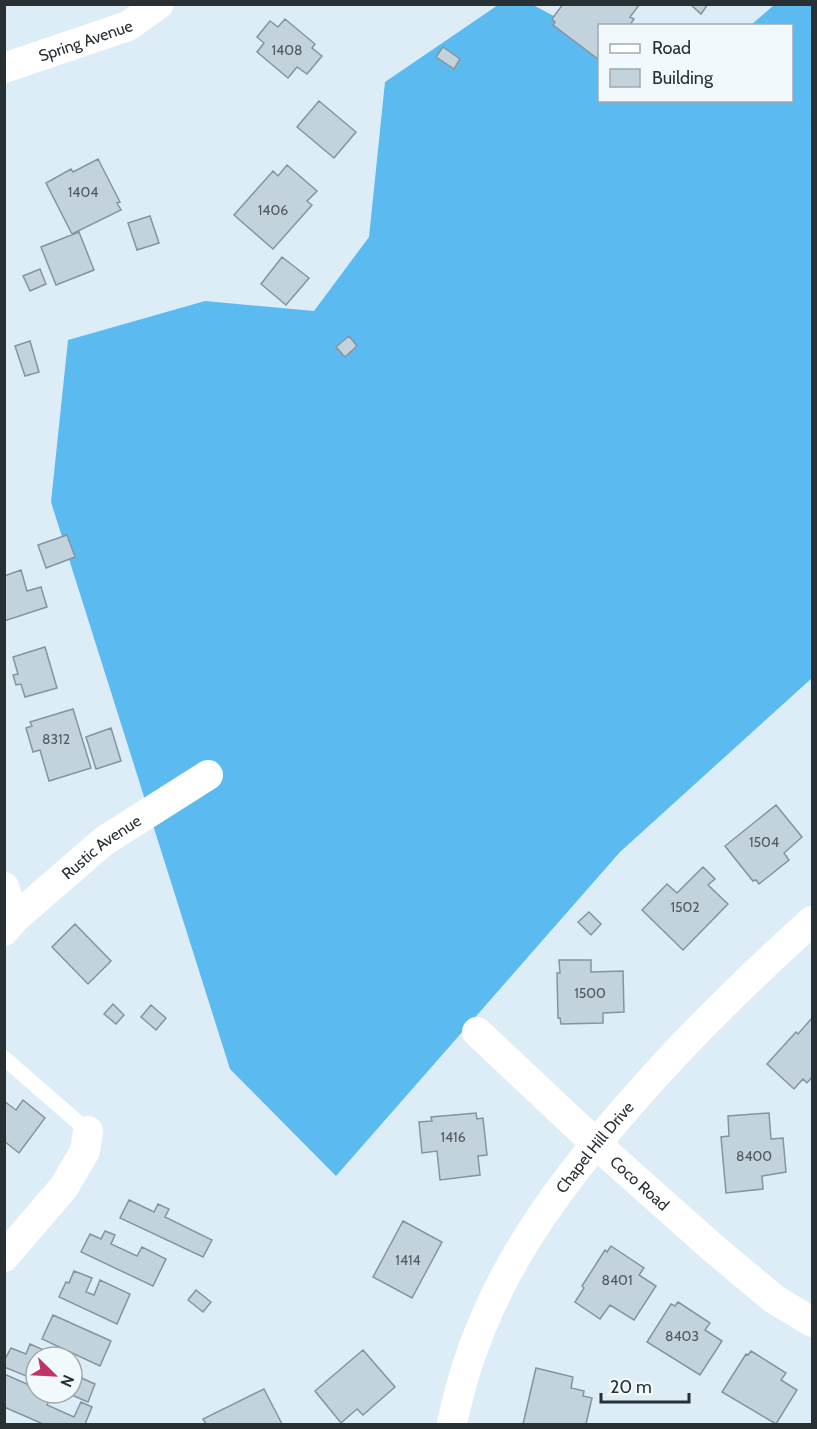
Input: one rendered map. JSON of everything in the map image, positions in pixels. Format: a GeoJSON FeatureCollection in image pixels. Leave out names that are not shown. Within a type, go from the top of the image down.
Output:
{"type":"FeatureCollection","features":[{"type":"Feature","properties":{"kind":"street","name":"Spring Avenue"},"geometry":{"type":"LineString","coordinates":[[4,68],[128,26],[159,4]]}},
{"type":"Feature","properties":{"kind":"street","name":"Rustic Avenue"},"geometry":{"type":"LineString","coordinates":[[10,925],[104,841],[208,776]]}},
{"type":"Feature","properties":{"kind":"street"},"geometry":{"type":"LineString","coordinates":[[4,887],[10,925]]}},
{"type":"Feature","properties":{"kind":"street","name":"Chapel Hill Drive"},"geometry":{"type":"LineString","coordinates":[[452,1425],[479,1332],[500,1284],[547,1206],[595,1143],[675,1054],[764,965],[813,921]]}},
{"type":"Feature","properties":{"kind":"street","name":"Coco Road"},"geometry":{"type":"LineString","coordinates":[[477,1032],[595,1143],[712,1248],[774,1299],[813,1322]]}},
{"type":"Feature","properties":{"kind":"street"},"geometry":{"type":"LineString","coordinates":[[4,1257],[64,1187],[86,1151],[88,1131]]}},
{"type":"Feature","properties":{"kind":"lane"},"geometry":{"type":"LineString","coordinates":[[4,1058],[88,1131]]}},
{"type":"Feature","properties":{"kind":"shaded area"},"geometry":{"type":"Polygon","coordinates":[[[498,5],[533,5],[598,39],[598,102],[793,102],[793,24],[752,24],[774,5],[812,5],[812,678],[620,852],[336,1176],[230,1069],[51,502],[68,340],[205,301],[314,311],[369,237],[385,82],[498,5]]]}},
{"type":"Feature","properties":{"kind":"building"},"geometry":{"type":"Polygon","coordinates":[[[563,4],[640,4],[630,17],[634,19],[630,24],[598,24],[598,59],[553,25],[555,22],[552,19],[563,4]]]}},
{"type":"Feature","properties":{"kind":"building"},"geometry":{"type":"Polygon","coordinates":[[[690,4],[708,4],[701,14],[690,4]]]}},
{"type":"Feature","properties":{"kind":"building"},"geometry":{"type":"Polygon","coordinates":[[[285,19],[315,44],[312,48],[322,56],[307,74],[297,67],[288,78],[257,52],[264,43],[257,37],[270,21],[278,27],[285,19]]]}},
{"type":"Feature","properties":{"kind":"building"},"geometry":{"type":"Polygon","coordinates":[[[443,47],[460,59],[454,69],[436,57],[443,47]]]}},
{"type":"Feature","properties":{"kind":"building"},"geometry":{"type":"Polygon","coordinates":[[[319,101],[356,132],[334,158],[297,127],[319,101]]]}},
{"type":"Feature","properties":{"kind":"building"},"geometry":{"type":"Polygon","coordinates":[[[98,159],[120,202],[117,203],[121,210],[72,234],[46,183],[71,169],[73,172],[98,159]]]}},
{"type":"Feature","properties":{"kind":"building"},"geometry":{"type":"Polygon","coordinates":[[[287,165],[317,191],[307,201],[312,205],[273,249],[234,215],[273,171],[278,176],[287,165]]]}},
{"type":"Feature","properties":{"kind":"building"},"geometry":{"type":"Polygon","coordinates":[[[150,216],[159,243],[137,250],[128,223],[150,216]]]}},
{"type":"Feature","properties":{"kind":"building"},"geometry":{"type":"Polygon","coordinates":[[[79,232],[94,270],[56,285],[41,247],[79,232]]]}},
{"type":"Feature","properties":{"kind":"building"},"geometry":{"type":"Polygon","coordinates":[[[282,257],[309,278],[286,305],[261,284],[282,257]]]}},
{"type":"Feature","properties":{"kind":"building"},"geometry":{"type":"Polygon","coordinates":[[[40,269],[46,284],[30,291],[23,276],[40,269]]]}},
{"type":"Feature","properties":{"kind":"building"},"geometry":{"type":"Polygon","coordinates":[[[349,336],[357,346],[345,357],[336,347],[349,336]]]}},
{"type":"Feature","properties":{"kind":"building"},"geometry":{"type":"Polygon","coordinates":[[[30,341],[39,372],[25,376],[15,346],[30,341]]]}},
{"type":"Feature","properties":{"kind":"building"},"geometry":{"type":"Polygon","coordinates":[[[67,535],[75,557],[46,568],[38,545],[67,535]]]}},
{"type":"Feature","properties":{"kind":"building"},"geometry":{"type":"Polygon","coordinates":[[[21,570],[27,591],[41,587],[47,607],[4,621],[4,576],[21,570]]]}},
{"type":"Feature","properties":{"kind":"building"},"geometry":{"type":"Polygon","coordinates":[[[45,647],[57,688],[25,697],[21,684],[16,685],[13,675],[18,674],[13,657],[45,647]]]}},
{"type":"Feature","properties":{"kind":"building"},"geometry":{"type":"Polygon","coordinates":[[[73,709],[91,768],[49,781],[40,750],[33,752],[26,728],[32,726],[30,722],[73,709]]]}},
{"type":"Feature","properties":{"kind":"building"},"geometry":{"type":"Polygon","coordinates":[[[111,728],[121,761],[96,769],[86,737],[111,728]]]}},
{"type":"Feature","properties":{"kind":"building"},"geometry":{"type":"Polygon","coordinates":[[[776,805],[802,837],[784,853],[789,860],[759,884],[756,880],[753,881],[725,846],[776,805]]]}},
{"type":"Feature","properties":{"kind":"building"},"geometry":{"type":"Polygon","coordinates":[[[703,867],[715,879],[708,885],[728,904],[683,950],[642,910],[667,884],[677,893],[703,867]]]}},
{"type":"Feature","properties":{"kind":"building"},"geometry":{"type":"Polygon","coordinates":[[[589,912],[601,924],[591,935],[578,922],[589,912]]]}},
{"type":"Feature","properties":{"kind":"building"},"geometry":{"type":"Polygon","coordinates":[[[75,924],[111,961],[88,984],[52,947],[75,924]]]}},
{"type":"Feature","properties":{"kind":"building"},"geometry":{"type":"Polygon","coordinates":[[[559,960],[591,960],[591,972],[623,971],[624,1012],[603,1013],[603,1023],[561,1024],[558,1018],[559,960]]]}},
{"type":"Feature","properties":{"kind":"building"},"geometry":{"type":"Polygon","coordinates":[[[113,1004],[124,1015],[116,1024],[104,1014],[113,1004]]]}},
{"type":"Feature","properties":{"kind":"building"},"geometry":{"type":"Polygon","coordinates":[[[151,1005],[166,1018],[156,1030],[141,1017],[151,1005]]]}},
{"type":"Feature","properties":{"kind":"building"},"geometry":{"type":"Polygon","coordinates":[[[812,1018],[812,1077],[807,1083],[803,1079],[794,1089],[767,1064],[812,1018]]]}},
{"type":"Feature","properties":{"kind":"building"},"geometry":{"type":"Polygon","coordinates":[[[23,1100],[45,1118],[19,1153],[4,1141],[4,1101],[16,1110],[23,1100]]]}},
{"type":"Feature","properties":{"kind":"building"},"geometry":{"type":"Polygon","coordinates":[[[476,1113],[477,1119],[483,1118],[487,1155],[478,1156],[480,1175],[440,1180],[437,1151],[422,1153],[419,1122],[432,1121],[431,1117],[476,1113]]]}},
{"type":"Feature","properties":{"kind":"building"},"geometry":{"type":"Polygon","coordinates":[[[769,1113],[771,1139],[783,1138],[786,1172],[762,1176],[763,1189],[726,1193],[721,1137],[729,1136],[728,1116],[769,1113]]]}},
{"type":"Feature","properties":{"kind":"building"},"geometry":{"type":"Polygon","coordinates":[[[129,1200],[154,1212],[158,1204],[169,1209],[165,1217],[212,1240],[203,1257],[120,1218],[129,1200]]]}},
{"type":"Feature","properties":{"kind":"building"},"geometry":{"type":"Polygon","coordinates":[[[403,1221],[442,1242],[412,1298],[373,1277],[403,1221]]]}},
{"type":"Feature","properties":{"kind":"building"},"geometry":{"type":"Polygon","coordinates":[[[105,1231],[115,1235],[111,1244],[137,1256],[142,1247],[166,1259],[153,1286],[81,1252],[90,1234],[101,1239],[105,1231]]]}},
{"type":"Feature","properties":{"kind":"building"},"geometry":{"type":"Polygon","coordinates":[[[611,1246],[644,1268],[639,1275],[656,1286],[634,1320],[610,1305],[600,1319],[575,1302],[584,1288],[582,1286],[605,1250],[607,1252],[611,1246]]]}},
{"type":"Feature","properties":{"kind":"building"},"geometry":{"type":"Polygon","coordinates":[[[74,1271],[92,1278],[86,1292],[94,1295],[100,1280],[130,1294],[117,1324],[59,1297],[74,1271]]]}},
{"type":"Feature","properties":{"kind":"building"},"geometry":{"type":"Polygon","coordinates":[[[196,1290],[211,1302],[203,1312],[188,1300],[196,1290]]]}},
{"type":"Feature","properties":{"kind":"building"},"geometry":{"type":"Polygon","coordinates":[[[678,1302],[710,1323],[705,1330],[722,1341],[700,1375],[647,1342],[671,1304],[675,1306],[678,1302]]]}},
{"type":"Feature","properties":{"kind":"building"},"geometry":{"type":"Polygon","coordinates":[[[53,1315],[111,1341],[100,1366],[84,1359],[84,1345],[55,1345],[42,1339],[53,1315]]]}},
{"type":"Feature","properties":{"kind":"building"},"geometry":{"type":"Polygon","coordinates":[[[11,1348],[24,1353],[24,1375],[4,1367],[4,1361],[11,1348]]]}},
{"type":"Feature","properties":{"kind":"building"},"geometry":{"type":"Polygon","coordinates":[[[363,1350],[395,1387],[363,1415],[357,1409],[341,1423],[315,1391],[363,1350]]]}},
{"type":"Feature","properties":{"kind":"building"},"geometry":{"type":"Polygon","coordinates":[[[751,1351],[786,1373],[781,1380],[797,1390],[776,1424],[722,1392],[746,1354],[748,1355],[751,1351]]]}},
{"type":"Feature","properties":{"kind":"building"},"geometry":{"type":"Polygon","coordinates":[[[536,1368],[573,1377],[571,1388],[584,1391],[583,1396],[592,1398],[586,1424],[523,1424],[536,1368]]]}},
{"type":"Feature","properties":{"kind":"building"},"geometry":{"type":"Polygon","coordinates":[[[4,1374],[24,1383],[24,1405],[47,1405],[74,1417],[80,1405],[84,1403],[92,1407],[85,1424],[43,1424],[4,1407],[4,1374]]]}},
{"type":"Feature","properties":{"kind":"building"},"geometry":{"type":"Polygon","coordinates":[[[84,1379],[95,1384],[88,1402],[84,1400],[84,1379]]]}},
{"type":"Feature","properties":{"kind":"building"},"geometry":{"type":"Polygon","coordinates":[[[264,1389],[282,1424],[206,1424],[203,1419],[264,1389]]]}}]}
